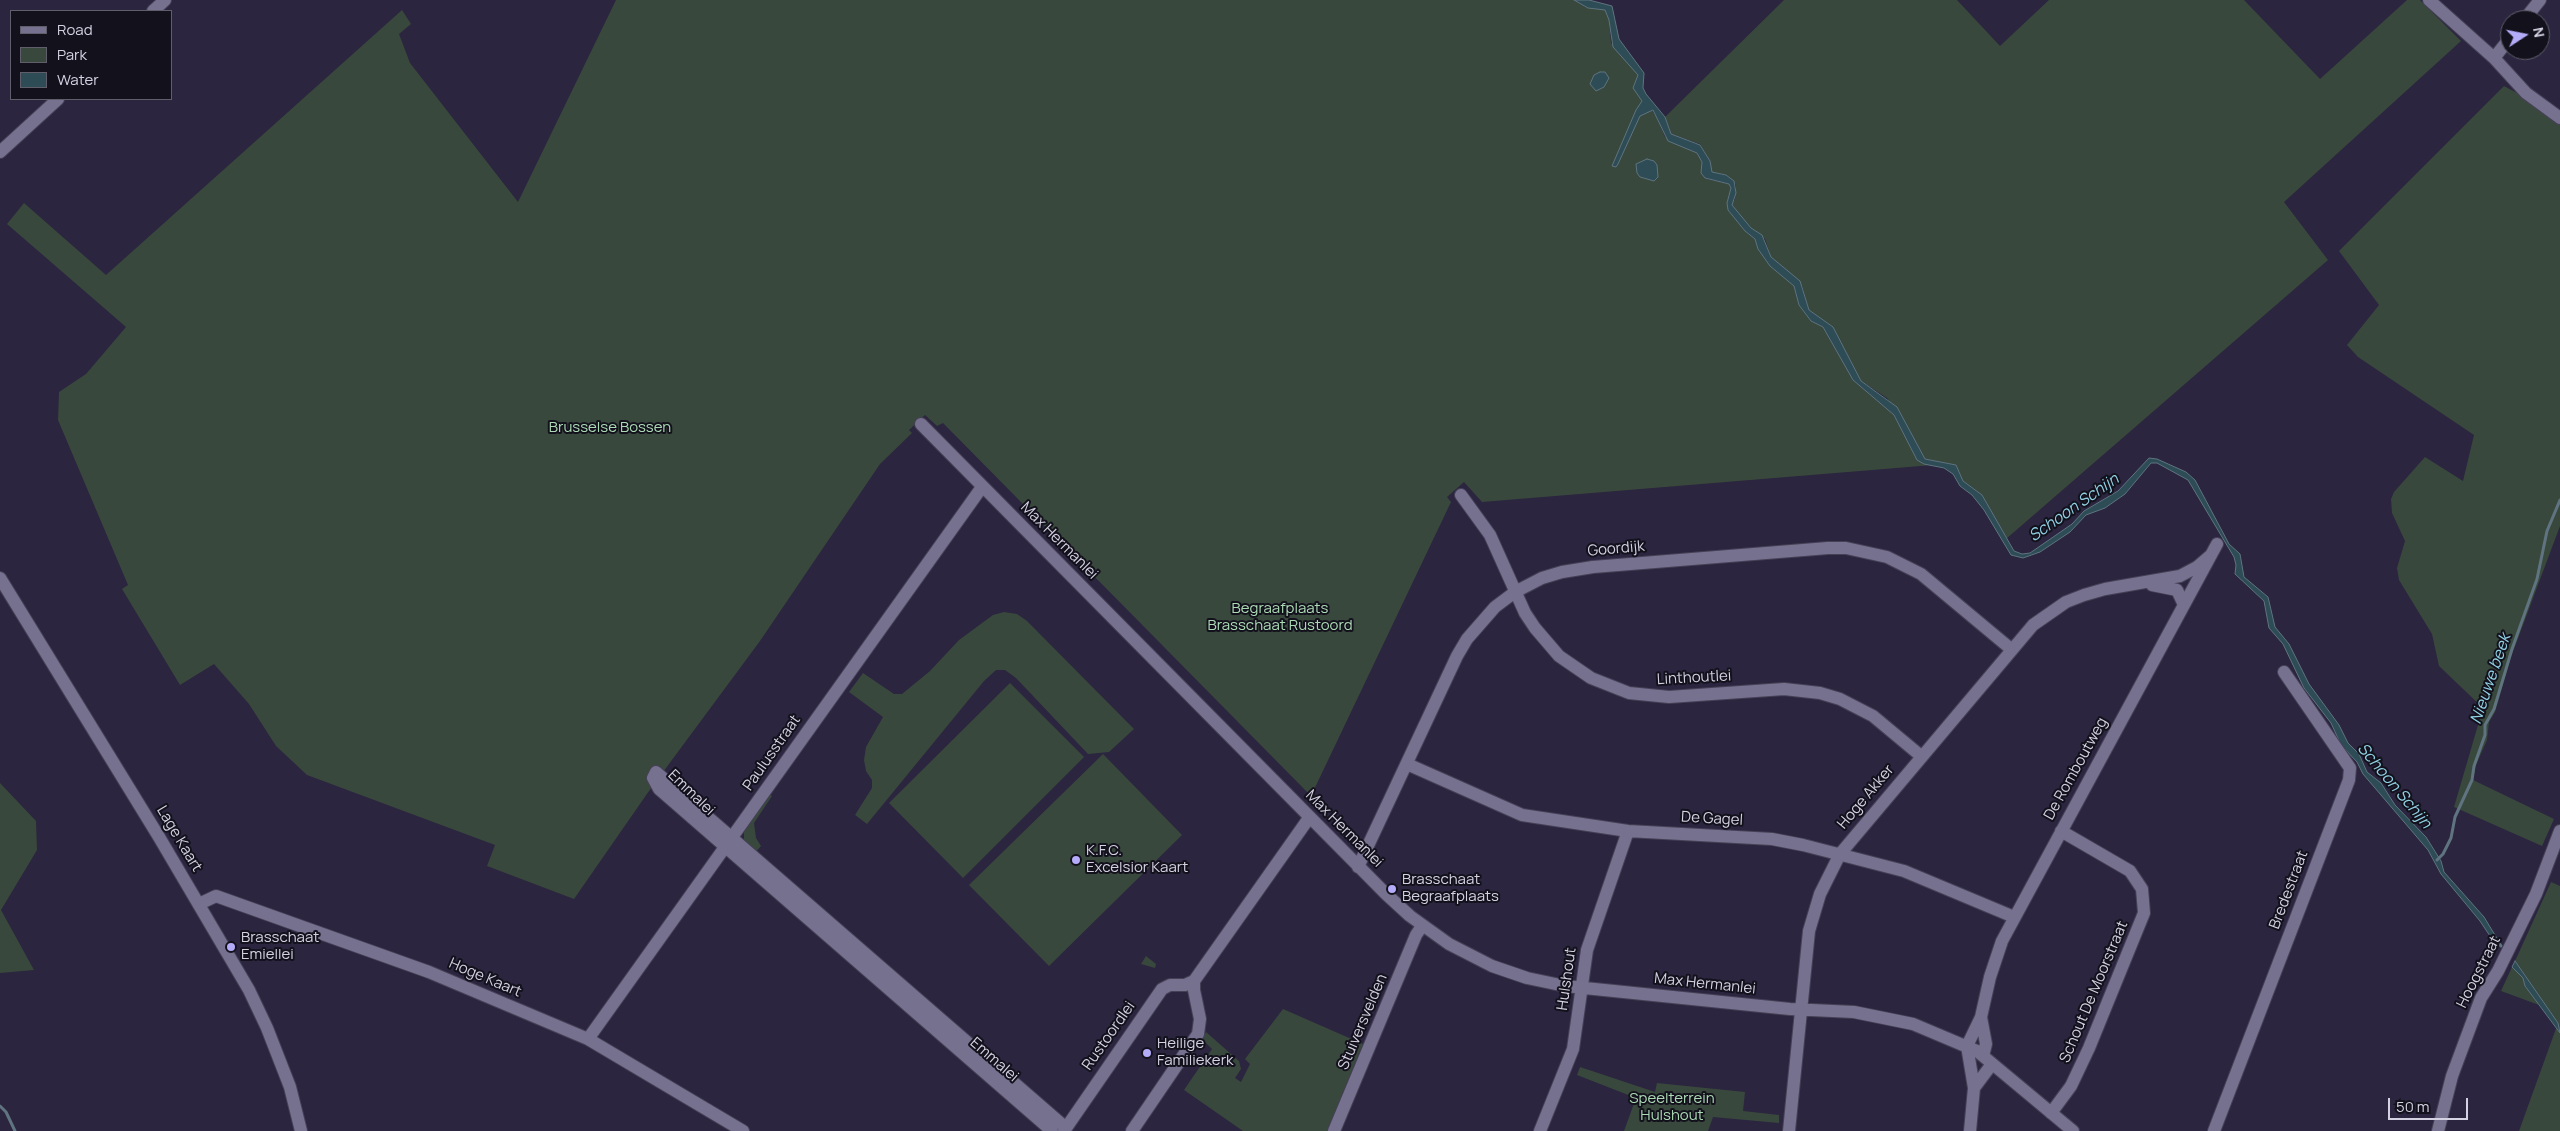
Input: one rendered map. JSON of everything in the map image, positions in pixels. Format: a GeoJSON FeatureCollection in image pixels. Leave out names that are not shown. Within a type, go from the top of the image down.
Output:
{"type":"FeatureCollection","features":[{"type":"Feature","properties":{"kind":"street"},"geometry":{"type":"LineString","coordinates":[[154,10],[165,0]]}},
{"type":"Feature","properties":{"kind":"street"},"geometry":{"type":"LineString","coordinates":[[2430,0],[2494,58],[2526,93],[2560,118]]}},
{"type":"Feature","properties":{"kind":"street"},"geometry":{"type":"LineString","coordinates":[[2532,10],[2540,0]]}},
{"type":"Feature","properties":{"kind":"street"},"geometry":{"type":"LineString","coordinates":[[2494,58],[2500,50]]}},
{"type":"Feature","properties":{"kind":"street"},"geometry":{"type":"LineString","coordinates":[[0,152],[57,100]]}},
{"type":"Feature","properties":{"kind":"street","name":"Max Hermanlei"},"geometry":{"type":"LineString","coordinates":[[921,424],[1358,867],[1397,905],[1422,926],[1449,944],[1492,966],[1543,982],[1581,988],[1800,1010],[1882,1016],[1932,1030],[1967,1046],[1988,1060],[2072,1131]]}},
{"type":"Feature","properties":{"kind":"street","name":"Paulusstraat"},"geometry":{"type":"LineString","coordinates":[[588,1039],[982,487]]}},
{"type":"Feature","properties":{"kind":"street","name":"Linthoutlei"},"geometry":{"type":"LineString","coordinates":[[1461,495],[1490,535],[1525,613],[1553,650],[1576,670],[1611,687],[1629,693],[1669,697],[1784,689],[1820,693],[1840,699],[1873,716],[1921,756]]}},
{"type":"Feature","properties":{"kind":"street","name":"Goordijk"},"geometry":{"type":"LineString","coordinates":[[1358,867],[1457,656],[1467,639],[1495,607],[1515,592],[1542,578],[1582,568],[1846,548],[1887,557],[1921,574],[2011,649]]}},
{"type":"Feature","properties":{"kind":"street","name":"Hoge Akker"},"geometry":{"type":"LineString","coordinates":[[1789,1131],[1808,931],[1820,894],[1840,854],[2033,625],[2066,602],[2105,588],[2180,576],[2198,567],[2214,549]]}},
{"type":"Feature","properties":{"kind":"street","name":"De Romboutweg"},"geometry":{"type":"LineString","coordinates":[[1967,1046],[1982,1017],[1995,959],[2014,917],[2214,549]]}},
{"type":"Feature","properties":{"kind":"street","name":"Lage Kaart"},"geometry":{"type":"LineString","coordinates":[[0,578],[199,904],[249,990],[268,1028],[290,1087],[301,1131]]}},
{"type":"Feature","properties":{"kind":"street","name":"Hoge Akker"},"geometry":{"type":"LineString","coordinates":[[2130,584],[2171,587],[2180,593],[2184,605]]}},
{"type":"Feature","properties":{"kind":"street","name":"Bredestraat"},"geometry":{"type":"LineString","coordinates":[[2214,1131],[2349,780],[2350,768],[2284,672]]}},
{"type":"Feature","properties":{"kind":"street","name":"De Gagel"},"geometry":{"type":"LineString","coordinates":[[1407,764],[1522,815],[1628,832],[1772,839],[1904,871],[2014,917]]}},
{"type":"Feature","properties":{"kind":"street","name":"Emmalei"},"geometry":{"type":"LineString","coordinates":[[1052,1131],[728,842],[656,772],[653,778],[659,789],[728,842],[1064,1129]]}},
{"type":"Feature","properties":{"kind":"street"},"geometry":{"type":"LineString","coordinates":[[1132,1131],[1198,1034],[1200,1019],[1194,981],[1309,818]]}},
{"type":"Feature","properties":{"kind":"street","name":"Hoogstraat"},"geometry":{"type":"LineString","coordinates":[[2438,1131],[2444,1117],[2452,1076],[2481,998],[2498,971],[2536,894],[2560,831]]}},
{"type":"Feature","properties":{"kind":"street","name":"Hulshout"},"geometry":{"type":"LineString","coordinates":[[1540,1131],[1573,1049],[1583,966],[1590,940],[1628,832]]}},
{"type":"Feature","properties":{"kind":"street","name":"Schout De Moorstraat"},"geometry":{"type":"LineString","coordinates":[[2051,1113],[2071,1086],[2089,1048],[2144,913],[2142,889],[2130,871],[2061,832]]}},
{"type":"Feature","properties":{"kind":"street","name":"Hoge Kaart"},"geometry":{"type":"LineString","coordinates":[[199,904],[216,896],[428,972],[588,1039],[743,1131]]}},
{"type":"Feature","properties":{"kind":"street","name":"Stuiversvelden"},"geometry":{"type":"LineString","coordinates":[[1334,1131],[1416,935],[1422,926]]}},
{"type":"Feature","properties":{"kind":"street","name":"Rustoordlei"},"geometry":{"type":"LineString","coordinates":[[1064,1129],[1162,989],[1170,985],[1185,985],[1194,981]]}},
{"type":"Feature","properties":{"kind":"street","name":"De Romboutweg"},"geometry":{"type":"LineString","coordinates":[[1982,1017],[1988,1060]]}},
{"type":"Feature","properties":{"kind":"street"},"geometry":{"type":"LineString","coordinates":[[1967,1046],[1974,1088],[1970,1131]]}},
{"type":"Feature","properties":{"kind":"street"},"geometry":{"type":"LineString","coordinates":[[1974,1088],[1988,1060]]}},
{"type":"Feature","properties":{"kind":"green space","name":"Brusselse Bossen"},"geometry":{"type":"Polygon","coordinates":[[[616,0],[1574,0],[1584,6],[1605,10],[1609,20],[1611,43],[1637,72],[1638,77],[1634,85],[1656,116],[1665,137],[1697,153],[1702,162],[1701,173],[1707,179],[1729,184],[1731,188],[1727,203],[1728,210],[1745,231],[1755,239],[1758,249],[1770,266],[1794,286],[1799,305],[1811,321],[1823,327],[1853,380],[1894,415],[1917,460],[1933,465],[1482,502],[1464,482],[1447,497],[1451,502],[1311,796],[943,423],[937,426],[925,415],[909,430],[912,433],[880,464],[760,641],[649,791],[574,899],[487,866],[495,845],[307,775],[276,746],[249,704],[214,664],[180,685],[122,589],[128,585],[58,420],[59,392],[86,374],[126,327],[7,224],[24,203],[106,275],[402,10],[411,24],[399,34],[410,63],[518,202],[616,0]]]}},
{"type":"Feature","properties":{"kind":"green space"},"geometry":{"type":"Polygon","coordinates":[[[1784,0],[1957,0],[2000,46],[2049,0],[2244,0],[2320,79],[2407,0],[2420,0],[2461,41],[2284,202],[2328,260],[2006,539],[1982,495],[1963,481],[1956,465],[1925,459],[1901,415],[1887,398],[1861,381],[1833,327],[1809,310],[1802,286],[1771,257],[1765,239],[1751,228],[1731,205],[1735,199],[1736,186],[1734,181],[1726,175],[1711,172],[1710,161],[1700,144],[1671,134],[1665,117],[1784,0]]]}},
{"type":"Feature","properties":{"kind":"green space"},"geometry":{"type":"Polygon","coordinates":[[[2504,86],[2560,116],[2560,526],[2511,657],[2495,712],[2489,722],[2487,740],[2476,765],[2473,780],[2554,819],[2542,846],[2454,807],[2483,708],[2439,666],[2432,634],[2399,580],[2397,568],[2405,541],[2392,513],[2391,499],[2394,492],[2425,457],[2463,481],[2474,435],[2358,357],[2347,345],[2379,305],[2339,251],[2504,86]]]}},
{"type":"Feature","properties":{"kind":"green space"},"geometry":{"type":"Polygon","coordinates":[[[1004,612],[1017,614],[1027,621],[1134,729],[1109,752],[1088,754],[1016,678],[1005,670],[996,670],[984,681],[867,824],[855,815],[872,788],[872,780],[866,771],[864,760],[866,747],[883,717],[849,692],[863,673],[894,694],[902,694],[930,671],[959,640],[993,615],[1004,612]]]}},
{"type":"Feature","properties":{"kind":"green space"},"geometry":{"type":"Polygon","coordinates":[[[1010,683],[1084,757],[963,878],[889,803],[1010,683]]]}},
{"type":"Feature","properties":{"kind":"green space","name":"K.F.C. Excelsior Kaart"},"geometry":{"type":"Polygon","coordinates":[[[1103,754],[1182,835],[1049,966],[969,885],[1103,754]]]}},
{"type":"Feature","properties":{"kind":"green space"},"geometry":{"type":"Polygon","coordinates":[[[0,783],[36,821],[37,850],[1,910],[34,970],[0,973],[0,783]]]}},
{"type":"Feature","properties":{"kind":"green space"},"geometry":{"type":"Polygon","coordinates":[[[769,794],[772,796],[754,823],[756,838],[761,846],[754,854],[744,841],[744,832],[769,794]]]}},
{"type":"Feature","properties":{"kind":"green space"},"geometry":{"type":"Polygon","coordinates":[[[2551,882],[2560,886],[2560,1131],[2519,1131],[2558,1023],[2515,961],[2551,882]]]}},
{"type":"Feature","properties":{"kind":"green space"},"geometry":{"type":"Polygon","coordinates":[[[1146,956],[1156,964],[1155,968],[1141,964],[1146,956]]]}},
{"type":"Feature","properties":{"kind":"green space"},"geometry":{"type":"Polygon","coordinates":[[[2512,967],[2523,978],[2525,986],[2539,1005],[2501,991],[2512,967]]]}},
{"type":"Feature","properties":{"kind":"green space"},"geometry":{"type":"Polygon","coordinates":[[[1283,1009],[1363,1044],[1327,1131],[1243,1131],[1184,1090],[1212,1049],[1202,1039],[1206,1032],[1239,1061],[1241,1069],[1235,1078],[1241,1082],[1250,1064],[1245,1059],[1283,1009]]]}},
{"type":"Feature","properties":{"kind":"green space","name":"Speelterrein Hulshout"},"geometry":{"type":"Polygon","coordinates":[[[1580,1067],[1655,1092],[1657,1083],[1745,1092],[1743,1111],[1779,1115],[1779,1123],[1713,1117],[1708,1131],[1624,1131],[1636,1098],[1577,1075],[1580,1067]]]}},
{"type":"Feature","properties":{"kind":"water"},"geometry":{"type":"Polygon","coordinates":[[[1574,0],[1589,0],[1612,6],[1619,39],[1644,73],[1643,88],[1665,117],[1671,134],[1700,145],[1710,161],[1712,172],[1726,175],[1734,181],[1736,193],[1732,205],[1751,228],[1762,235],[1771,257],[1800,281],[1809,310],[1833,327],[1861,381],[1897,407],[1925,459],[1956,465],[1963,481],[1982,495],[2014,551],[2022,554],[2030,553],[2072,524],[2084,511],[2118,491],[2149,458],[2157,459],[2186,472],[2195,480],[2229,544],[2240,554],[2244,577],[2268,597],[2275,627],[2289,644],[2309,684],[2339,725],[2348,743],[2359,754],[2367,772],[2381,783],[2395,805],[2426,837],[2441,861],[2444,872],[2484,917],[2498,940],[2494,942],[2480,921],[2441,874],[2428,850],[2363,774],[2357,762],[2341,745],[2331,723],[2304,688],[2283,644],[2269,628],[2264,601],[2235,574],[2236,565],[2234,557],[2188,480],[2157,463],[2151,463],[2125,494],[2105,508],[2086,515],[2070,532],[2040,552],[2023,558],[2011,555],[1984,510],[1972,495],[1960,486],[1953,474],[1944,468],[1924,464],[1917,460],[1894,415],[1853,380],[1823,327],[1811,321],[1799,305],[1794,286],[1770,266],[1758,249],[1755,239],[1745,231],[1728,210],[1727,203],[1731,188],[1729,184],[1705,178],[1701,173],[1702,162],[1697,153],[1668,141],[1653,110],[1640,116],[1618,164],[1616,167],[1612,166],[1636,110],[1642,101],[1633,88],[1638,75],[1613,47],[1609,20],[1605,10],[1588,8],[1574,0]]]}},
{"type":"Feature","properties":{"kind":"water"},"geometry":{"type":"Polygon","coordinates":[[[1605,72],[1609,78],[1604,87],[1596,91],[1590,84],[1594,75],[1605,72]]]}},
{"type":"Feature","properties":{"kind":"water"},"geometry":{"type":"Polygon","coordinates":[[[1647,159],[1654,161],[1657,165],[1658,177],[1654,181],[1640,177],[1637,173],[1636,164],[1647,159]]]}},
{"type":"Feature","properties":{"kind":"water"},"geometry":{"type":"Polygon","coordinates":[[[2515,961],[2558,1023],[2560,1033],[2525,986],[2523,978],[2512,967],[2515,961]]]}},
{"type":"Feature","properties":{"kind":"waterway","name":"Nieuwe beek"},"geometry":{"type":"LineString","coordinates":[[2437,860],[2443,854],[2451,838],[2455,817],[2472,780],[2474,766],[2485,735],[2485,725],[2494,709],[2512,649],[2537,579],[2547,531],[2560,500]]}},
{"type":"Feature","properties":{"kind":"waterway","name":"Schoon Schijn"},"geometry":{"type":"LineString","coordinates":[[2495,938],[2501,946]]}},
{"type":"Feature","properties":{"kind":"waterway"},"geometry":{"type":"LineString","coordinates":[[0,1106],[6,1112],[15,1131]]}},
{"type":"Feature","properties":{"kind":"place","name":"K.F.C. Excelsior Kaart"},"geometry":{"type":"Point","coordinates":[1076,860]}},
{"type":"Feature","properties":{"kind":"place","name":"Brasschaat Begraafplaats"},"geometry":{"type":"Point","coordinates":[1392,889]}},
{"type":"Feature","properties":{"kind":"place","name":"Brasschaat Emiellei"},"geometry":{"type":"Point","coordinates":[231,947]}},
{"type":"Feature","properties":{"kind":"place","name":"Heilige Familiekerk"},"geometry":{"type":"Point","coordinates":[1147,1053]}},
{"type":"Feature","properties":{"kind":"park label","name":"Begraafplaats Brasschaat Rustoord"},"geometry":{"type":"Point","coordinates":[1280,618]}}]}
